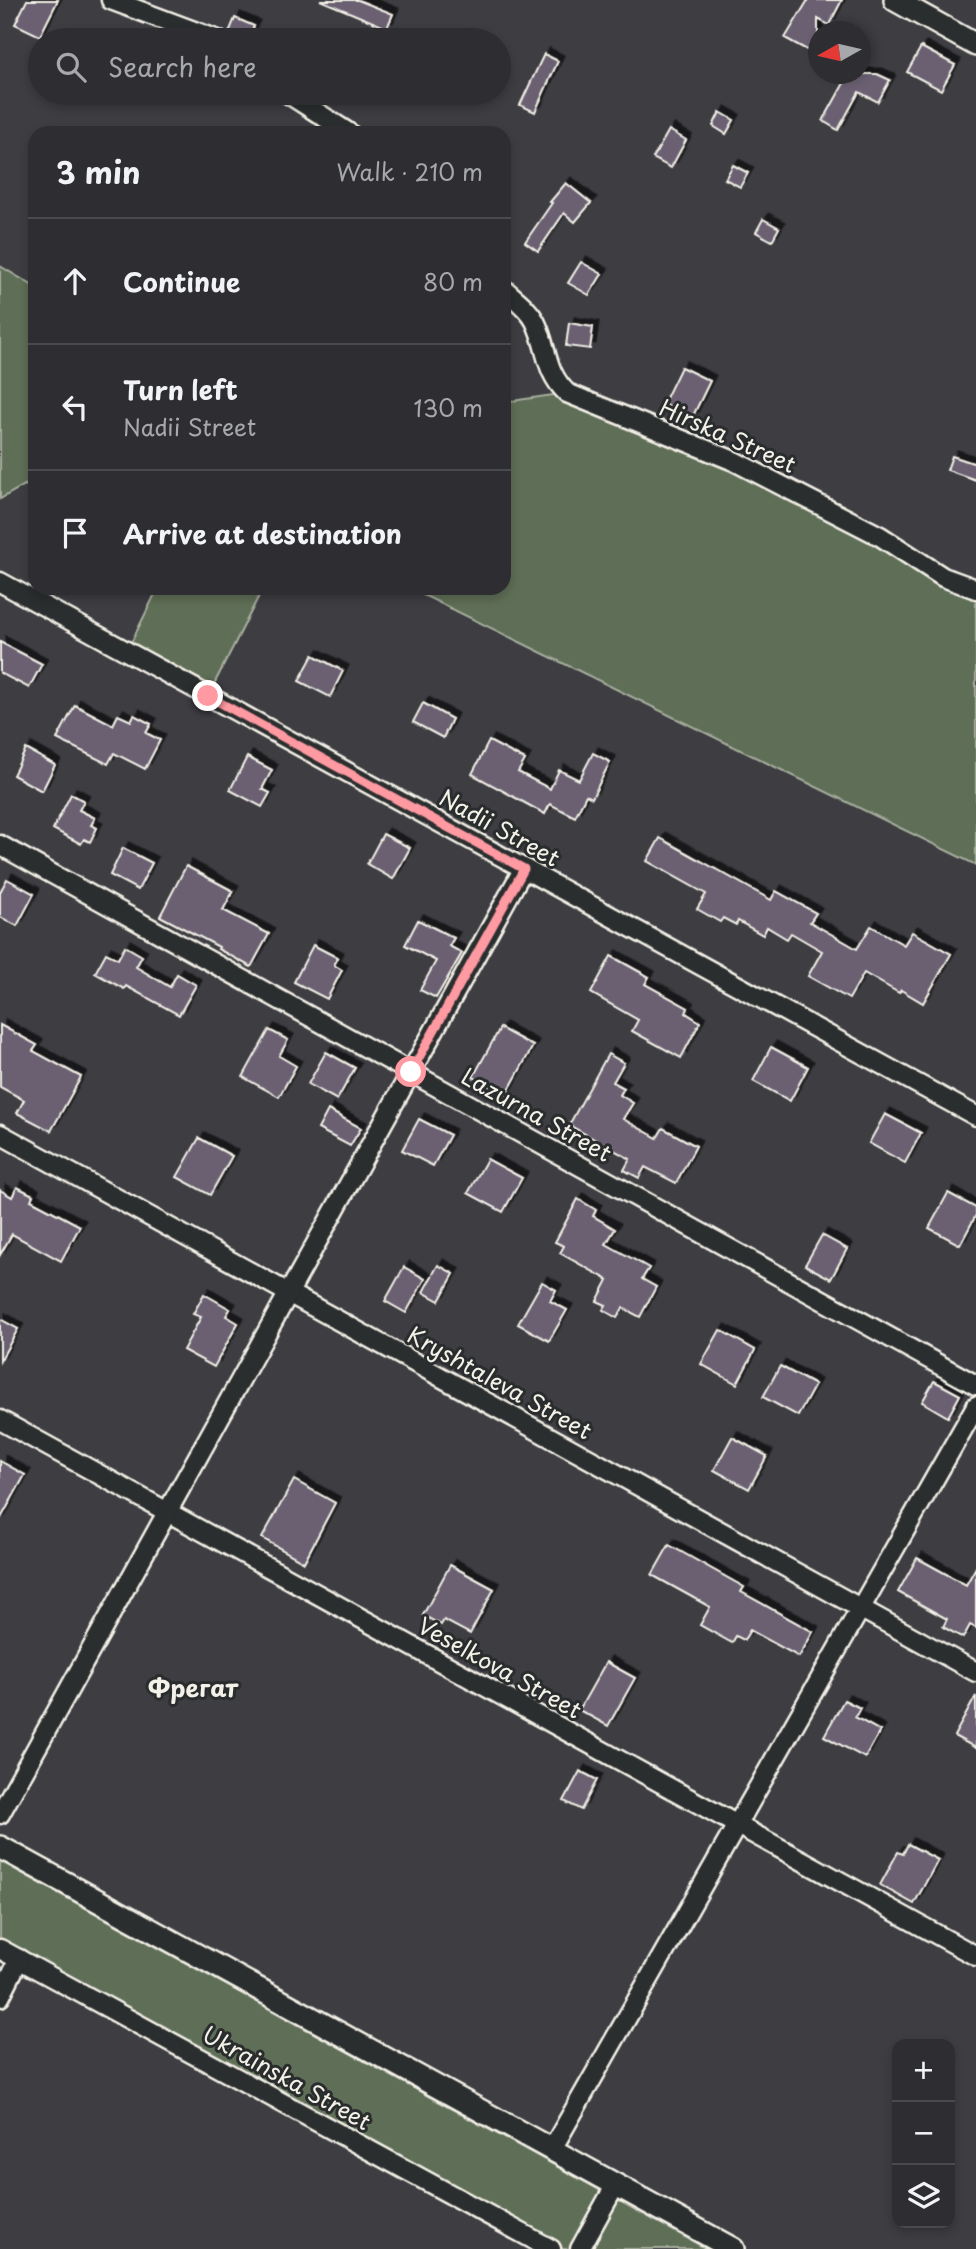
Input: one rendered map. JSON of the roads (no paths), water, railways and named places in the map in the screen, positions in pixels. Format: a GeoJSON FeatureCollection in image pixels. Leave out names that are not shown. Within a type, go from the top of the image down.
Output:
{"type":"FeatureCollection","features":[{"type":"Feature","properties":{"kind":"street"},"geometry":{"type":"LineString","coordinates":[[111,0],[186,28]]}},
{"type":"Feature","properties":{"kind":"street"},"geometry":{"type":"LineString","coordinates":[[895,0],[976,45]]}},
{"type":"Feature","properties":{"kind":"street"},"geometry":{"type":"LineString","coordinates":[[306,105],[338,126]]}},
{"type":"Feature","properties":{"kind":"street","name":"Hirska Street"},"geometry":{"type":"LineString","coordinates":[[511,295],[530,312],[537,325],[545,357],[556,383],[567,393],[734,461],[880,536],[943,577],[976,589]]}},
{"type":"Feature","properties":{"kind":"street","name":"Nadii Street"},"geometry":{"type":"LineString","coordinates":[[0,582],[976,1116]]}},
{"type":"Feature","properties":{"kind":"street","name":"Lazurna Street"},"geometry":{"type":"LineString","coordinates":[[0,845],[976,1385]]}},
{"type":"Feature","properties":{"kind":"street"},"geometry":{"type":"LineString","coordinates":[[0,1814],[524,869]]}},
{"type":"Feature","properties":{"kind":"street","name":"Kryshtaleva Street"},"geometry":{"type":"LineString","coordinates":[[0,1134],[976,1672]]}},
{"type":"Feature","properties":{"kind":"street"},"geometry":{"type":"LineString","coordinates":[[552,2149],[976,1406]]}},
{"type":"Feature","properties":{"kind":"street","name":"Veselkova Street"},"geometry":{"type":"LineString","coordinates":[[0,1420],[976,1956]]}},
{"type":"Feature","properties":{"kind":"street"},"geometry":{"type":"LineString","coordinates":[[0,1847],[733,2249]]}},
{"type":"Feature","properties":{"kind":"street","name":"Ukrainska Street"},"geometry":{"type":"LineString","coordinates":[[0,1949],[551,2249]]}},
{"type":"Feature","properties":{"kind":"street"},"geometry":{"type":"LineString","coordinates":[[0,1997],[19,1959]]}},
{"type":"Feature","properties":{"kind":"street"},"geometry":{"type":"LineString","coordinates":[[580,2249],[616,2184]]}},
{"type":"Feature","properties":{"kind":"district","name":"Фрегат"},"geometry":{"type":"Point","coordinates":[193,1687]}}]}
